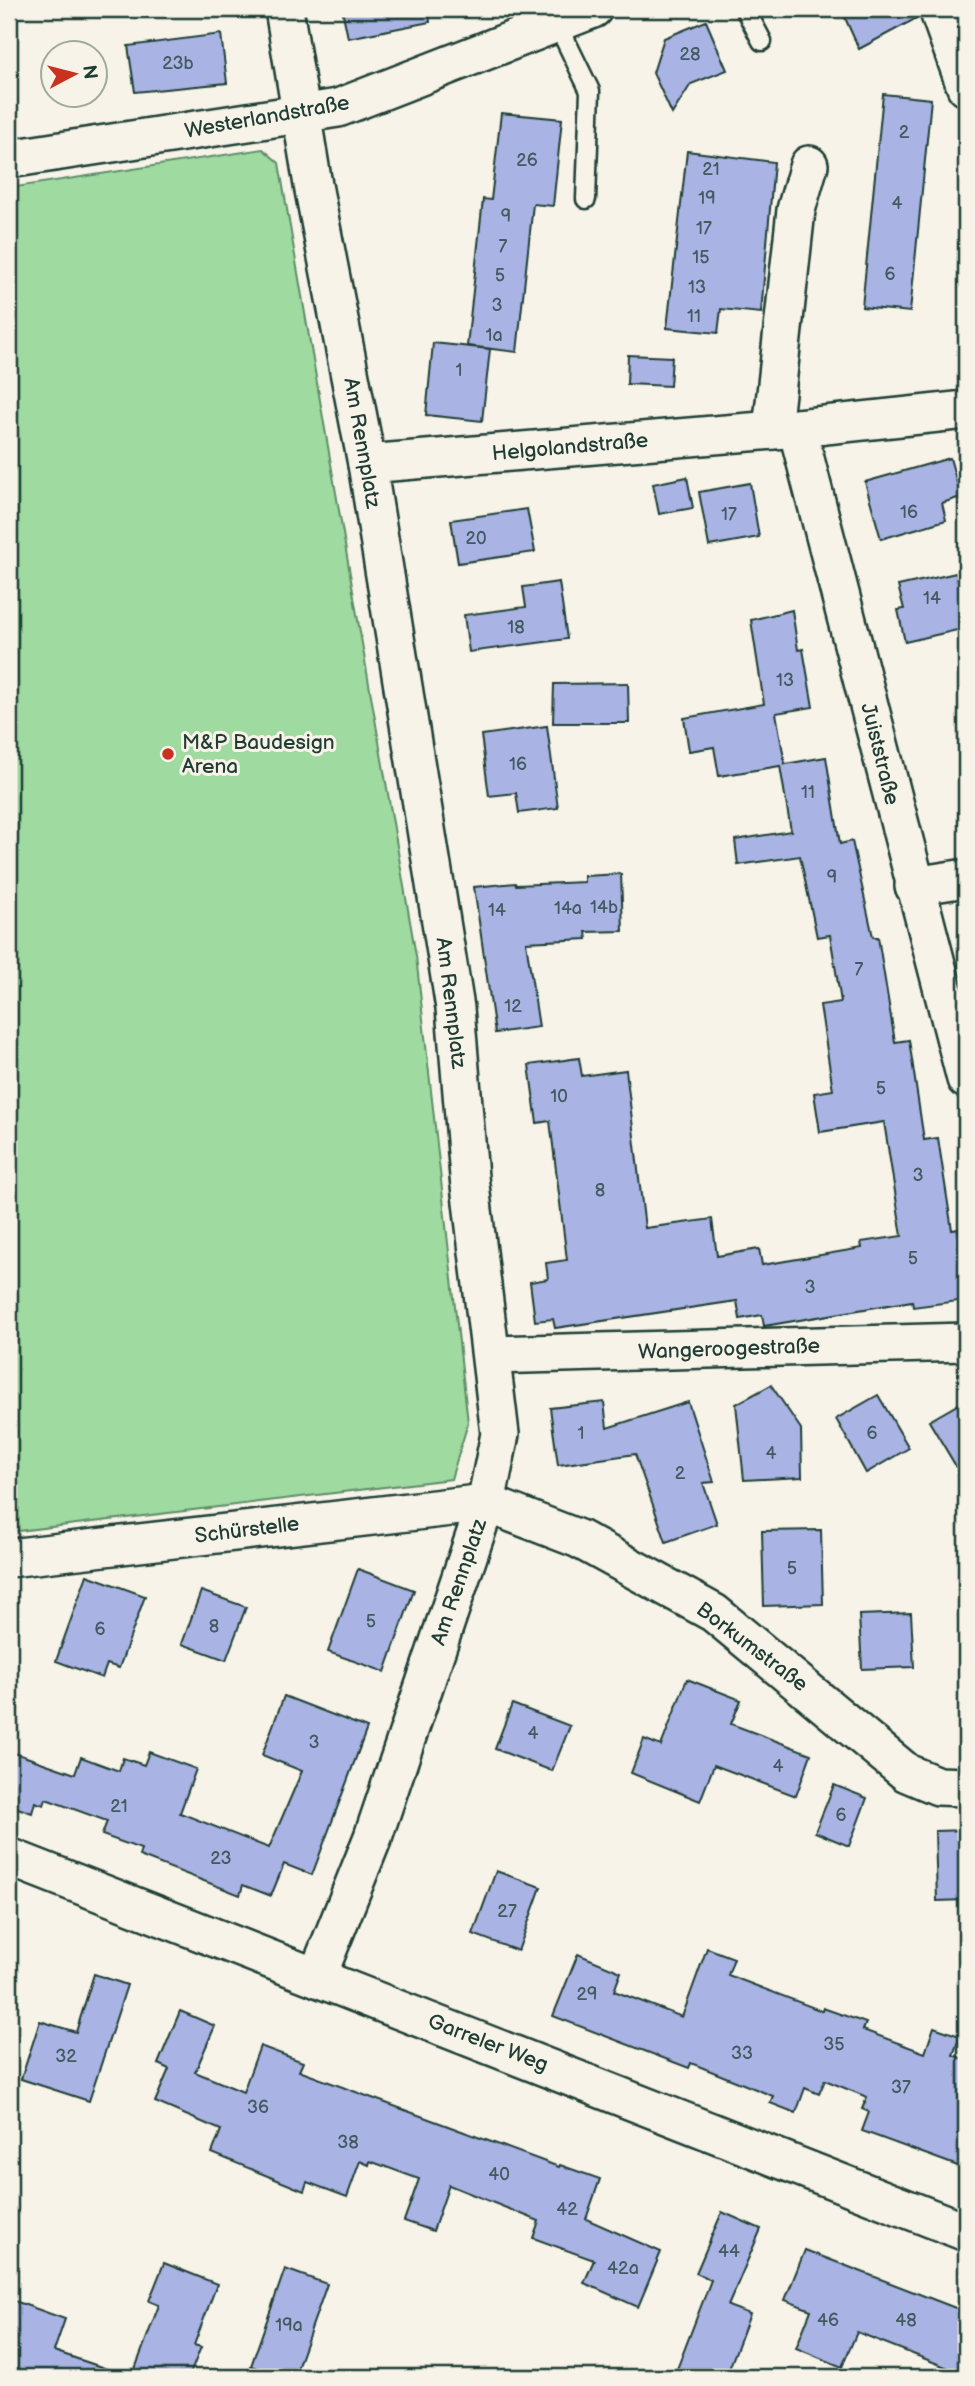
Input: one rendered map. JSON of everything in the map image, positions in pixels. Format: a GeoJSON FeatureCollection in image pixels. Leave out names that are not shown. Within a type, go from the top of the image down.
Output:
{"type":"FeatureCollection","features":[{"type":"Feature","properties":{"kind":"street","name":"Am Rennplatz"},"geometry":{"type":"LineString","coordinates":[[285,9],[367,464],[455,1008],[469,1177],[500,1434],[486,1503],[373,1837],[317,1977]]}},
{"type":"Feature","properties":{"kind":"street","name":"Westerlandstraße"},"geometry":{"type":"LineString","coordinates":[[9,159],[338,108],[593,9]]}},
{"type":"Feature","properties":{"kind":"street"},"geometry":{"type":"LineString","coordinates":[[938,9],[966,87]]}},
{"type":"Feature","properties":{"kind":"street"},"geometry":{"type":"LineString","coordinates":[[785,429],[796,210],[809,165]]}},
{"type":"Feature","properties":{"kind":"street","name":"Helgolandstraße"},"geometry":{"type":"LineString","coordinates":[[367,464],[785,429],[966,410]]}},
{"type":"Feature","properties":{"kind":"street","name":"Juiststraße"},"geometry":{"type":"LineString","coordinates":[[785,429],[966,1079]]}},
{"type":"Feature","properties":{"kind":"street"},"geometry":{"type":"LineString","coordinates":[[914,886],[966,878]]}},
{"type":"Feature","properties":{"kind":"street","name":"Wangeroogestraße"},"geometry":{"type":"LineString","coordinates":[[492,1355],[966,1342]]}},
{"type":"Feature","properties":{"kind":"street","name":"Schürstelle"},"geometry":{"type":"LineString","coordinates":[[9,1558],[486,1503]]}},
{"type":"Feature","properties":{"kind":"street","name":"Borkumstraße"},"geometry":{"type":"LineString","coordinates":[[486,1503],[579,1539],[714,1614],[907,1773],[938,1786],[966,1787]]}},
{"type":"Feature","properties":{"kind":"street","name":"Garreler Weg"},"geometry":{"type":"LineString","coordinates":[[9,1857],[966,2232]]}},
{"type":"Feature","properties":{"kind":"lane"},"geometry":{"type":"LineString","coordinates":[[745,9],[762,41]]}},
{"type":"Feature","properties":{"kind":"lane"},"geometry":{"type":"LineString","coordinates":[[557,23],[590,91],[586,199]]}},
{"type":"Feature","properties":{"kind":"green space","name":"M&P Baudesign Arena"},"geometry":{"type":"Polygon","coordinates":[[[263,149],[279,163],[416,956],[468,1423],[451,1479],[9,1532],[9,188],[263,149]]]}},
{"type":"Feature","properties":{"kind":"building"},"geometry":{"type":"Polygon","coordinates":[[[342,9],[429,9],[430,22],[348,38],[342,9]]]}},
{"type":"Feature","properties":{"kind":"building"},"geometry":{"type":"Polygon","coordinates":[[[841,9],[918,9],[919,17],[859,49],[841,9]]]}},
{"type":"Feature","properties":{"kind":"building"},"geometry":{"type":"Polygon","coordinates":[[[706,21],[727,70],[691,84],[672,114],[653,73],[664,38],[706,21]]]}},
{"type":"Feature","properties":{"kind":"building"},"geometry":{"type":"Polygon","coordinates":[[[221,34],[227,83],[135,92],[128,46],[221,34]]]}},
{"type":"Feature","properties":{"kind":"building"},"geometry":{"type":"Polygon","coordinates":[[[883,94],[931,99],[910,312],[862,307],[883,94]]]}},
{"type":"Feature","properties":{"kind":"building"},"geometry":{"type":"Polygon","coordinates":[[[501,113],[562,119],[553,206],[533,204],[517,352],[467,346],[483,199],[491,200],[501,113]]]}},
{"type":"Feature","properties":{"kind":"building"},"geometry":{"type":"Polygon","coordinates":[[[687,151],[774,162],[761,313],[721,309],[718,333],[667,328],[687,151]]]}},
{"type":"Feature","properties":{"kind":"building"},"geometry":{"type":"Polygon","coordinates":[[[433,343],[490,349],[482,421],[426,415],[433,343]]]}},
{"type":"Feature","properties":{"kind":"building"},"geometry":{"type":"Polygon","coordinates":[[[628,355],[672,357],[670,386],[627,384],[628,355]]]}},
{"type":"Feature","properties":{"kind":"building"},"geometry":{"type":"Polygon","coordinates":[[[950,458],[961,497],[942,503],[946,520],[881,539],[865,482],[950,458]]]}},
{"type":"Feature","properties":{"kind":"building"},"geometry":{"type":"Polygon","coordinates":[[[687,477],[693,508],[659,514],[653,484],[687,477]]]}},
{"type":"Feature","properties":{"kind":"building"},"geometry":{"type":"Polygon","coordinates":[[[750,483],[759,537],[709,546],[699,492],[750,483]]]}},
{"type":"Feature","properties":{"kind":"building"},"geometry":{"type":"Polygon","coordinates":[[[527,509],[535,552],[458,563],[451,520],[527,509]]]}},
{"type":"Feature","properties":{"kind":"building"},"geometry":{"type":"Polygon","coordinates":[[[956,573],[966,628],[905,642],[898,610],[904,609],[898,586],[956,573]]]}},
{"type":"Feature","properties":{"kind":"building"},"geometry":{"type":"Polygon","coordinates":[[[559,582],[567,639],[469,652],[464,615],[526,607],[523,587],[559,582]]]}},
{"type":"Feature","properties":{"kind":"building"},"geometry":{"type":"Polygon","coordinates":[[[792,610],[798,650],[803,649],[813,707],[776,713],[785,764],[826,757],[840,844],[852,841],[873,937],[878,937],[895,1042],[909,1040],[924,1140],[938,1138],[952,1230],[959,1229],[966,1300],[913,1307],[912,1301],[764,1326],[762,1315],[740,1319],[737,1301],[555,1328],[553,1319],[535,1321],[530,1282],[548,1279],[546,1263],[567,1260],[550,1121],[537,1123],[529,1065],[579,1058],[582,1076],[626,1070],[645,1228],[712,1219],[717,1256],[759,1249],[762,1265],[862,1248],[861,1242],[902,1236],[884,1122],[820,1132],[814,1093],[833,1090],[820,1005],[841,1002],[830,935],[817,937],[800,856],[738,865],[735,840],[791,831],[780,766],[719,776],[714,747],[689,751],[684,718],[764,704],[751,620],[792,610]]]}},
{"type":"Feature","properties":{"kind":"building"},"geometry":{"type":"Polygon","coordinates":[[[628,683],[629,723],[553,723],[554,684],[628,683]]]}},
{"type":"Feature","properties":{"kind":"building"},"geometry":{"type":"Polygon","coordinates":[[[547,726],[558,808],[519,813],[516,793],[489,796],[481,735],[547,726]]]}},
{"type":"Feature","properties":{"kind":"building"},"geometry":{"type":"Polygon","coordinates":[[[621,874],[623,931],[586,932],[587,939],[526,942],[539,1027],[495,1033],[474,887],[515,883],[584,882],[584,876],[621,874]]]}},
{"type":"Feature","properties":{"kind":"building"},"geometry":{"type":"Polygon","coordinates":[[[771,1385],[801,1429],[802,1477],[744,1480],[736,1404],[771,1385]]]}},
{"type":"Feature","properties":{"kind":"building"},"geometry":{"type":"Polygon","coordinates":[[[878,1395],[909,1448],[866,1473],[836,1419],[878,1395]]]}},
{"type":"Feature","properties":{"kind":"building"},"geometry":{"type":"Polygon","coordinates":[[[966,1400],[966,1483],[929,1421],[966,1400]]]}},
{"type":"Feature","properties":{"kind":"building"},"geometry":{"type":"Polygon","coordinates":[[[604,1402],[607,1428],[688,1402],[714,1482],[703,1483],[717,1524],[666,1542],[635,1454],[558,1465],[550,1408],[604,1402]]]}},
{"type":"Feature","properties":{"kind":"building"},"geometry":{"type":"Polygon","coordinates":[[[821,1530],[823,1604],[764,1606],[762,1531],[821,1530]]]}},
{"type":"Feature","properties":{"kind":"building"},"geometry":{"type":"Polygon","coordinates":[[[358,1569],[414,1590],[385,1672],[328,1652],[358,1569]]]}},
{"type":"Feature","properties":{"kind":"building"},"geometry":{"type":"Polygon","coordinates":[[[87,1575],[145,1596],[119,1668],[107,1664],[102,1678],[56,1661],[87,1575]]]}},
{"type":"Feature","properties":{"kind":"building"},"geometry":{"type":"Polygon","coordinates":[[[201,1591],[246,1607],[226,1660],[182,1644],[201,1591]]]}},
{"type":"Feature","properties":{"kind":"building"},"geometry":{"type":"Polygon","coordinates":[[[911,1613],[914,1667],[862,1669],[859,1615],[911,1613]]]}},
{"type":"Feature","properties":{"kind":"building"},"geometry":{"type":"Polygon","coordinates":[[[687,1679],[741,1700],[731,1724],[811,1754],[796,1796],[714,1765],[700,1801],[631,1773],[644,1739],[661,1746],[687,1679]]]}},
{"type":"Feature","properties":{"kind":"building"},"geometry":{"type":"Polygon","coordinates":[[[284,1696],[367,1728],[312,1875],[284,1864],[271,1896],[243,1885],[240,1895],[139,1856],[141,1849],[102,1835],[107,1821],[46,1799],[44,1805],[35,1802],[32,1813],[9,1805],[9,1751],[75,1774],[81,1757],[119,1771],[123,1758],[144,1765],[149,1752],[196,1769],[180,1813],[269,1848],[302,1771],[262,1755],[284,1696]]]}},
{"type":"Feature","properties":{"kind":"building"},"geometry":{"type":"Polygon","coordinates":[[[512,1704],[570,1726],[552,1771],[495,1749],[512,1704]]]}},
{"type":"Feature","properties":{"kind":"building"},"geometry":{"type":"Polygon","coordinates":[[[834,1785],[867,1798],[849,1846],[815,1832],[834,1785]]]}},
{"type":"Feature","properties":{"kind":"building"},"geometry":{"type":"Polygon","coordinates":[[[966,1830],[966,1900],[937,1901],[935,1831],[966,1830]]]}},
{"type":"Feature","properties":{"kind":"building"},"geometry":{"type":"Polygon","coordinates":[[[496,1871],[541,1887],[518,1951],[473,1934],[496,1871]]]}},
{"type":"Feature","properties":{"kind":"building"},"geometry":{"type":"Polygon","coordinates":[[[707,1948],[734,1958],[728,1975],[822,2011],[823,2008],[866,2023],[863,2030],[925,2053],[934,2027],[960,2036],[953,2055],[966,2060],[966,2169],[862,2131],[869,2112],[862,2109],[867,2097],[825,2080],[819,2094],[805,2088],[796,2113],[770,2103],[773,2096],[691,2063],[689,2068],[553,2016],[578,1954],[621,1972],[614,1991],[682,2017],[707,1948]]]}},
{"type":"Feature","properties":{"kind":"building"},"geometry":{"type":"Polygon","coordinates":[[[94,1974],[127,1985],[89,2101],[21,2079],[40,2021],[76,2032],[94,1974]]]}},
{"type":"Feature","properties":{"kind":"building"},"geometry":{"type":"Polygon","coordinates":[[[180,2011],[215,2026],[195,2072],[243,2092],[260,2046],[303,2062],[299,2071],[559,2167],[560,2165],[600,2179],[586,2219],[661,2252],[638,2307],[584,2283],[594,2260],[533,2238],[539,2221],[449,2185],[433,2231],[404,2221],[419,2179],[370,2161],[369,2165],[360,2161],[347,2197],[307,2182],[304,2191],[212,2153],[221,2130],[155,2102],[169,2069],[158,2064],[180,2011]]]}},
{"type":"Feature","properties":{"kind":"building"},"geometry":{"type":"Polygon","coordinates":[[[722,2212],[761,2229],[728,2306],[750,2314],[726,2377],[674,2377],[711,2280],[696,2273],[722,2212]]]}},
{"type":"Feature","properties":{"kind":"building"},"geometry":{"type":"Polygon","coordinates":[[[805,2250],[966,2312],[966,2375],[857,2332],[842,2367],[796,2348],[811,2310],[785,2300],[805,2250]]]}},
{"type":"Feature","properties":{"kind":"building"},"geometry":{"type":"Polygon","coordinates":[[[164,2263],[217,2284],[194,2345],[201,2347],[189,2377],[132,2377],[159,2305],[149,2301],[164,2263]]]}},
{"type":"Feature","properties":{"kind":"building"},"geometry":{"type":"Polygon","coordinates":[[[285,2269],[327,2284],[294,2377],[283,2377],[251,2366],[285,2269]]]}},
{"type":"Feature","properties":{"kind":"building"},"geometry":{"type":"Polygon","coordinates":[[[9,2299],[65,2319],[54,2351],[119,2373],[118,2377],[9,2377],[9,2299]]]}},
{"type":"Feature","properties":{"kind":"place","name":"M&P Baudesign Arena"},"geometry":{"type":"Point","coordinates":[168,754]}}]}
